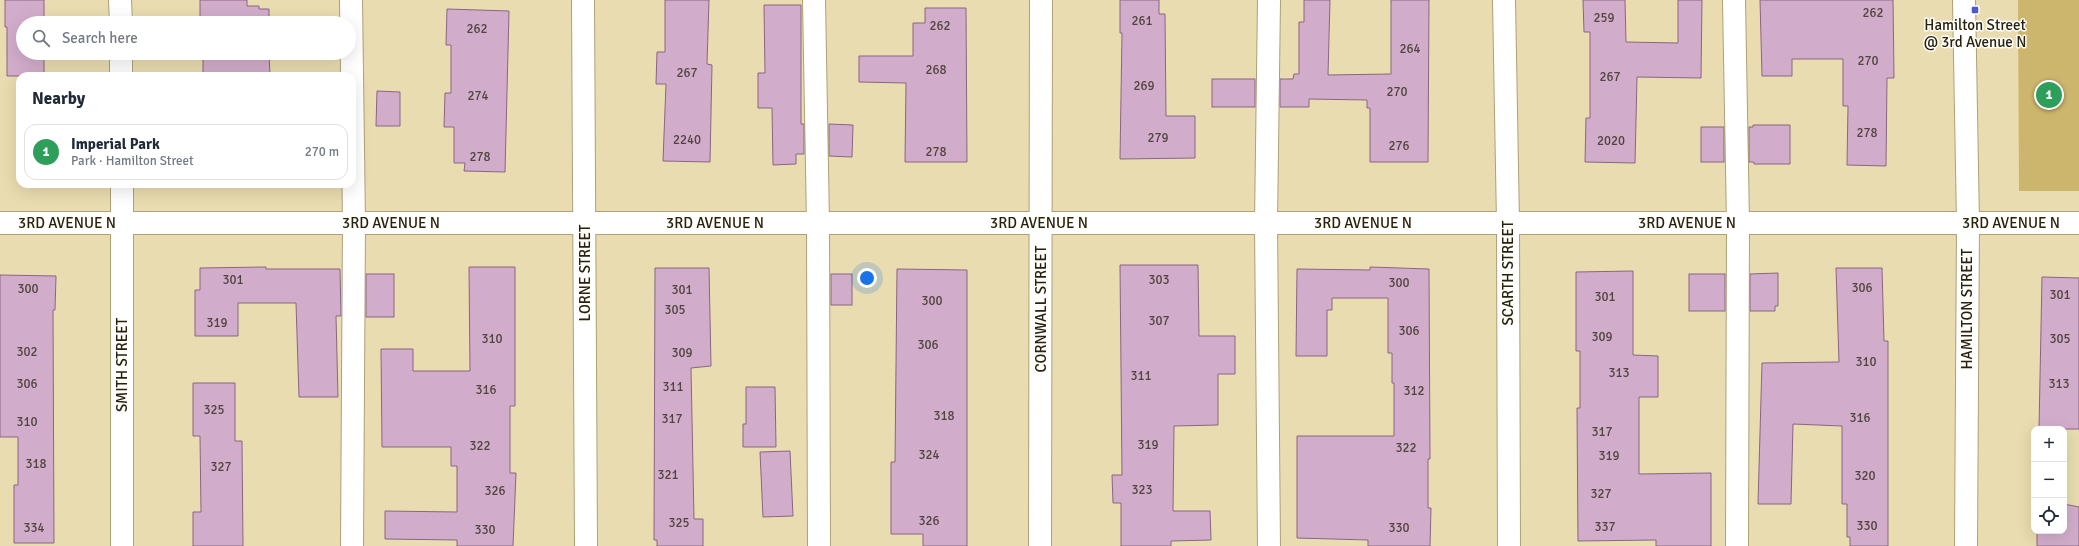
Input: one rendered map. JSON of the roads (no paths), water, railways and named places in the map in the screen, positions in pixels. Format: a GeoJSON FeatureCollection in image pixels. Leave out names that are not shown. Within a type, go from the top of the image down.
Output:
{"type":"FeatureCollection","features":[{"type":"Feature","properties":{"kind":"street"},"geometry":{"type":"LineString","coordinates":[[120,0],[120,16]]}},
{"type":"Feature","properties":{"kind":"street"},"geometry":{"type":"LineString","coordinates":[[351,0],[351,16]]}},
{"type":"Feature","properties":{"kind":"street","name":"LORNE STREET"},"geometry":{"type":"LineString","coordinates":[[583,0],[586,546]]}},
{"type":"Feature","properties":{"kind":"street"},"geometry":{"type":"LineString","coordinates":[[814,0],[818,223],[819,546]]}},
{"type":"Feature","properties":{"kind":"street","name":"CORNWALL STREET"},"geometry":{"type":"LineString","coordinates":[[1040,546],[1041,0]]}},
{"type":"Feature","properties":{"kind":"street"},"geometry":{"type":"LineString","coordinates":[[1269,0],[1266,223],[1269,546]]}},
{"type":"Feature","properties":{"kind":"street","name":"SCARTH STREET"},"geometry":{"type":"LineString","coordinates":[[1504,0],[1508,223],[1508,546]]}},
{"type":"Feature","properties":{"kind":"street"},"geometry":{"type":"LineString","coordinates":[[1734,0],[1738,223],[1737,546]]}},
{"type":"Feature","properties":{"kind":"street","name":"HAMILTON STREET"},"geometry":{"type":"LineString","coordinates":[[1964,0],[1968,223],[1966,546]]}},
{"type":"Feature","properties":{"kind":"street"},"geometry":{"type":"LineString","coordinates":[[121,60],[121,72]]}},
{"type":"Feature","properties":{"kind":"street"},"geometry":{"type":"LineString","coordinates":[[352,60],[352,72]]}},
{"type":"Feature","properties":{"kind":"street","name":"SMITH STREET"},"geometry":{"type":"LineString","coordinates":[[122,188],[122,546]]}},
{"type":"Feature","properties":{"kind":"street"},"geometry":{"type":"LineString","coordinates":[[352,546],[354,188]]}},
{"type":"Feature","properties":{"kind":"street","name":"3RD AVENUE N"},"geometry":{"type":"LineString","coordinates":[[0,223],[2079,223]]}},
{"type":"Feature","properties":{"kind":"place","name":"Hamilton Street @ 3rd Avenue N"},"geometry":{"type":"Point","coordinates":[1975,10]}},
{"type":"Feature","properties":{"kind":"place","name":"Imperial Park"},"geometry":{"type":"Point","coordinates":[2049,95]}}]}
